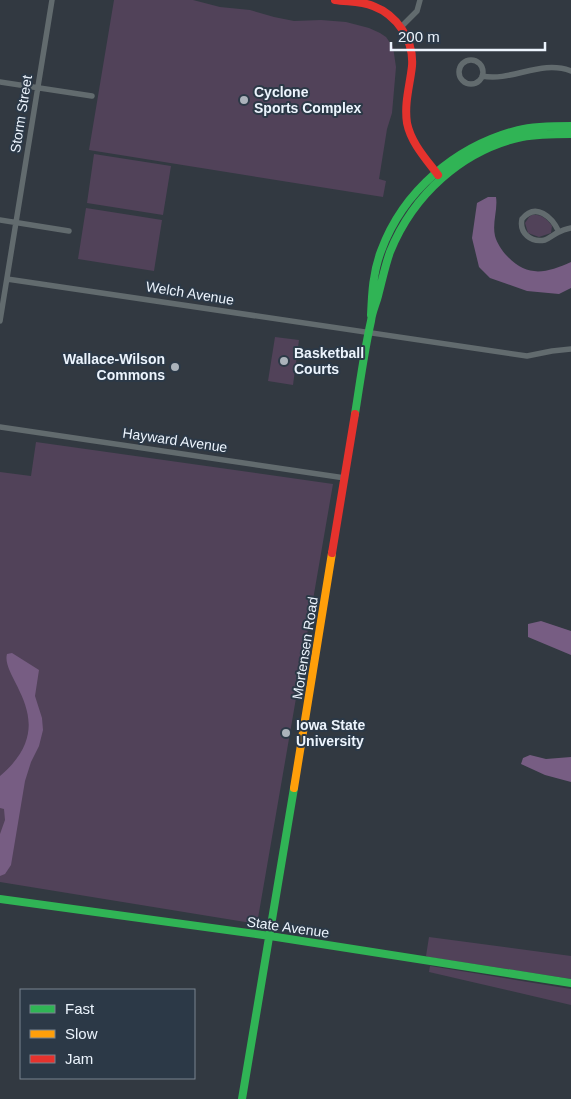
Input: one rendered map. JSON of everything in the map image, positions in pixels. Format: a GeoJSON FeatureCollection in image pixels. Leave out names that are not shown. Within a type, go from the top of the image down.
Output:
{"type":"FeatureCollection","features":[{"type":"Feature","properties":{"kind":"street","name":"Storm Street"},"geometry":{"type":"LineString","coordinates":[[0,321],[52,0]]}},
{"type":"Feature","properties":{"kind":"street"},"geometry":{"type":"LineString","coordinates":[[336,0],[373,6],[390,16],[401,27],[408,40],[412,57],[406,103],[409,130],[418,148],[440,179]]}},
{"type":"Feature","properties":{"kind":"street"},"geometry":{"type":"LineString","coordinates":[[401,27],[416,11],[420,0]]}},
{"type":"Feature","properties":{"kind":"street"},"geometry":{"type":"LineString","coordinates":[[472,61],[480,64],[482,76],[474,84],[467,84],[459,76],[460,68],[465,62],[472,61]]}},
{"type":"Feature","properties":{"kind":"street"},"geometry":{"type":"LineString","coordinates":[[482,76],[490,78],[554,67],[571,71]]}},
{"type":"Feature","properties":{"kind":"street"},"geometry":{"type":"LineString","coordinates":[[0,82],[92,96]]}},
{"type":"Feature","properties":{"kind":"street","name":"Mortensen Road"},"geometry":{"type":"LineString","coordinates":[[242,1099],[369,333],[371,296],[377,263],[390,230],[400,212],[435,172],[472,147],[502,134],[536,127],[571,126]]}},
{"type":"Feature","properties":{"kind":"street","name":"Mortensen Road"},"geometry":{"type":"LineString","coordinates":[[371,319],[379,296],[390,251],[407,217],[440,179],[477,154],[504,142],[521,137],[571,134]]}},
{"type":"Feature","properties":{"kind":"street"},"geometry":{"type":"LineString","coordinates":[[559,232],[549,217],[538,211],[527,214],[522,219],[523,232],[531,238],[544,240],[571,228]]}},
{"type":"Feature","properties":{"kind":"street"},"geometry":{"type":"LineString","coordinates":[[0,220],[69,231]]}},
{"type":"Feature","properties":{"kind":"street","name":"Welch Avenue"},"geometry":{"type":"LineString","coordinates":[[7,279],[528,356],[560,349],[571,349]]}},
{"type":"Feature","properties":{"kind":"street","name":"Hayward Avenue"},"geometry":{"type":"LineString","coordinates":[[0,427],[345,478]]}},
{"type":"Feature","properties":{"kind":"street","name":"State Avenue"},"geometry":{"type":"LineString","coordinates":[[0,899],[270,936],[571,983]]}},
{"type":"Feature","properties":{"kind":"shaded area","name":"Cyclone Sports Complex"},"geometry":{"type":"Polygon","coordinates":[[[114,0],[193,0],[220,7],[250,10],[294,21],[321,20],[346,22],[369,28],[386,37],[393,47],[396,67],[392,113],[387,129],[379,179],[386,181],[383,197],[89,150],[114,0]]]}},
{"type":"Feature","properties":{"kind":"shaded area"},"geometry":{"type":"Polygon","coordinates":[[[94,154],[171,166],[163,215],[87,203],[94,154]]]}},
{"type":"Feature","properties":{"kind":"shaded area"},"geometry":{"type":"Polygon","coordinates":[[[488,197],[496,197],[495,236],[505,254],[522,268],[538,271],[554,269],[571,262],[571,288],[559,294],[527,291],[490,278],[479,267],[472,238],[477,203],[488,197]]]}},
{"type":"Feature","properties":{"kind":"shaded area"},"geometry":{"type":"Polygon","coordinates":[[[86,208],[162,220],[154,271],[78,259],[86,208]]]}},
{"type":"Feature","properties":{"kind":"shaded area"},"geometry":{"type":"Polygon","coordinates":[[[532,215],[544,217],[552,226],[551,233],[539,237],[528,233],[525,223],[532,215]]]}},
{"type":"Feature","properties":{"kind":"shaded area","name":"Basketball Courts"},"geometry":{"type":"Polygon","coordinates":[[[275,337],[299,340],[293,385],[268,381],[275,337]]]}},
{"type":"Feature","properties":{"kind":"shaded area"},"geometry":{"type":"Polygon","coordinates":[[[36,442],[333,484],[257,924],[0,882],[0,472],[31,476],[36,442]]]}},
{"type":"Feature","properties":{"kind":"shaded area"},"geometry":{"type":"Polygon","coordinates":[[[541,621],[571,631],[571,655],[528,637],[528,624],[541,621]]]}},
{"type":"Feature","properties":{"kind":"shaded area"},"geometry":{"type":"Polygon","coordinates":[[[12,653],[39,670],[35,696],[42,718],[43,730],[39,746],[25,781],[11,865],[5,874],[0,876],[0,834],[5,820],[4,809],[0,808],[0,776],[18,756],[27,738],[28,720],[25,704],[7,664],[7,654],[12,653]]]}},
{"type":"Feature","properties":{"kind":"shaded area"},"geometry":{"type":"Polygon","coordinates":[[[530,755],[546,759],[571,757],[571,782],[545,775],[521,764],[523,758],[530,755]]]}},
{"type":"Feature","properties":{"kind":"shaded area"},"geometry":{"type":"Polygon","coordinates":[[[429,937],[571,956],[571,979],[428,957],[426,956],[429,937]]]}},
{"type":"Feature","properties":{"kind":"shaded area"},"geometry":{"type":"Polygon","coordinates":[[[430,966],[571,989],[571,1005],[429,972],[430,966]]]}},
{"type":"Feature","properties":{"kind":"traffic: fast"},"geometry":{"type":"LineString","coordinates":[[371,315],[372,291],[381,251],[403,209],[434,174],[453,159],[495,137],[531,128],[571,126]]}},
{"type":"Feature","properties":{"kind":"traffic: fast"},"geometry":{"type":"LineString","coordinates":[[355,414],[372,318],[390,252],[412,212],[442,178],[479,152],[500,143],[522,137],[571,134]]}},
{"type":"Feature","properties":{"kind":"traffic: fast"},"geometry":{"type":"LineString","coordinates":[[242,1099],[294,788]]}},
{"type":"Feature","properties":{"kind":"traffic: fast"},"geometry":{"type":"LineString","coordinates":[[0,899],[270,936],[571,983]]}},
{"type":"Feature","properties":{"kind":"traffic: slow"},"geometry":{"type":"LineString","coordinates":[[294,788],[332,553]]}},
{"type":"Feature","properties":{"kind":"traffic: jam"},"geometry":{"type":"LineString","coordinates":[[335,0],[359,2],[382,10],[396,22],[407,38],[412,56],[407,101],[407,123],[415,144],[438,175]]}},
{"type":"Feature","properties":{"kind":"traffic: jam"},"geometry":{"type":"LineString","coordinates":[[332,553],[355,414]]}},
{"type":"Feature","properties":{"kind":"place","name":"Cyclone Sports Complex"},"geometry":{"type":"Point","coordinates":[244,100]}},
{"type":"Feature","properties":{"kind":"place","name":"Basketball Courts"},"geometry":{"type":"Point","coordinates":[284,361]}},
{"type":"Feature","properties":{"kind":"place","name":"Wallace-Wilson Commons"},"geometry":{"type":"Point","coordinates":[175,367]}},
{"type":"Feature","properties":{"kind":"place","name":"Iowa State University"},"geometry":{"type":"Point","coordinates":[286,733]}}]}
